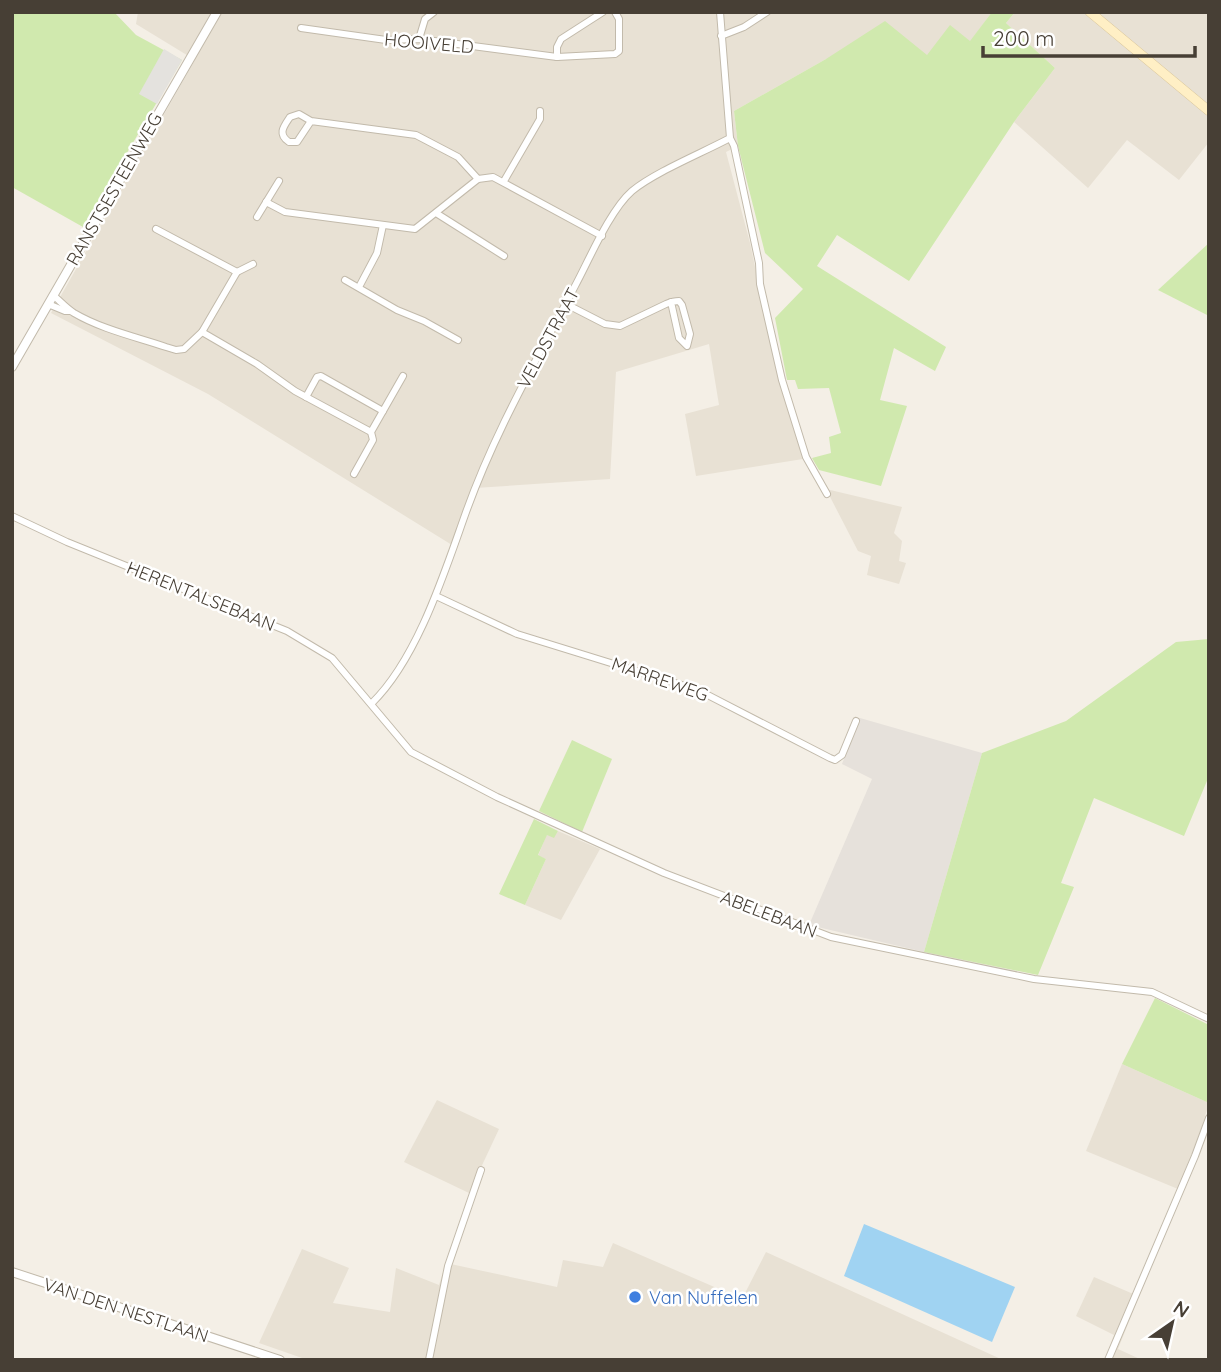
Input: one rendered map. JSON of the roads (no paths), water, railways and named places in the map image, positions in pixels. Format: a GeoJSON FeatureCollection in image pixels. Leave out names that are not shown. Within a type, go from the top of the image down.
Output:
{"type":"FeatureCollection","features":[{"type":"Feature","properties":{"kind":"main road"},"geometry":{"type":"LineString","coordinates":[[1090,12],[1209,111]]}},
{"type":"Feature","properties":{"kind":"street","name":"RANSTSESTEENWEG"},"geometry":{"type":"LineString","coordinates":[[12,367],[217,12]]}},
{"type":"Feature","properties":{"kind":"street"},"geometry":{"type":"LineString","coordinates":[[419,39],[425,19],[434,12]]}},
{"type":"Feature","properties":{"kind":"street"},"geometry":{"type":"LineString","coordinates":[[557,57],[557,47],[561,39],[603,12]]}},
{"type":"Feature","properties":{"kind":"street","name":"HOOIVELD"},"geometry":{"type":"LineString","coordinates":[[301,28],[386,40],[419,39],[557,57],[615,54],[620,47],[619,19],[615,12]]}},
{"type":"Feature","properties":{"kind":"street"},"geometry":{"type":"LineString","coordinates":[[720,12],[730,138],[760,263],[760,284],[785,387],[806,457],[827,494]]}},
{"type":"Feature","properties":{"kind":"street"},"geometry":{"type":"LineString","coordinates":[[721,36],[744,27],[767,12]]}},
{"type":"Feature","properties":{"kind":"street"},"geometry":{"type":"LineString","coordinates":[[504,181],[540,119],[540,111]]}},
{"type":"Feature","properties":{"kind":"street"},"geometry":{"type":"LineString","coordinates":[[311,121],[297,142],[289,142],[282,136],[285,126],[294,115],[304,116],[311,121],[416,135],[458,157],[478,179]]}},
{"type":"Feature","properties":{"kind":"street","name":"VELDSTRAAT"},"geometry":{"type":"LineString","coordinates":[[372,703],[384,691],[436,596],[490,450],[623,201],[633,191],[730,138]]}},
{"type":"Feature","properties":{"kind":"street"},"geometry":{"type":"LineString","coordinates":[[266,202],[285,212],[415,229],[478,179],[493,177],[602,236]]}},
{"type":"Feature","properties":{"kind":"street"},"geometry":{"type":"LineString","coordinates":[[257,217],[279,181]]}},
{"type":"Feature","properties":{"kind":"street"},"geometry":{"type":"LineString","coordinates":[[436,213],[504,256]]}},
{"type":"Feature","properties":{"kind":"street"},"geometry":{"type":"LineString","coordinates":[[359,287],[377,253],[383,225]]}},
{"type":"Feature","properties":{"kind":"street"},"geometry":{"type":"LineString","coordinates":[[156,229],[237,272]]}},
{"type":"Feature","properties":{"kind":"street"},"geometry":{"type":"LineString","coordinates":[[48,304],[176,350],[184,349],[202,332],[237,272],[253,264]]}},
{"type":"Feature","properties":{"kind":"street"},"geometry":{"type":"LineString","coordinates":[[345,280],[458,341]]}},
{"type":"Feature","properties":{"kind":"street"},"geometry":{"type":"LineString","coordinates":[[53,295],[66,304],[69,311]]}},
{"type":"Feature","properties":{"kind":"street"},"geometry":{"type":"LineString","coordinates":[[566,304],[605,324],[620,326],[671,302],[679,301],[690,334],[687,346],[679,338],[671,302]]}},
{"type":"Feature","properties":{"kind":"street"},"geometry":{"type":"LineString","coordinates":[[202,332],[306,397],[370,432],[373,440],[354,474]]}},
{"type":"Feature","properties":{"kind":"street"},"geometry":{"type":"LineString","coordinates":[[306,397],[317,377],[321,376],[383,411]]}},
{"type":"Feature","properties":{"kind":"street"},"geometry":{"type":"LineString","coordinates":[[370,432],[403,376]]}},
{"type":"Feature","properties":{"kind":"street","name":"HERENTALSEBAAN"},"geometry":{"type":"LineString","coordinates":[[12,516],[67,542],[307,641],[332,658],[372,703]]}},
{"type":"Feature","properties":{"kind":"street","name":"MARREWEG"},"geometry":{"type":"LineString","coordinates":[[436,596],[517,634],[698,690],[835,760],[842,755],[856,720]]}},
{"type":"Feature","properties":{"kind":"street","name":"ABELEBAAN"},"geometry":{"type":"LineString","coordinates":[[372,703],[411,752],[497,797],[664,873],[733,901],[831,937],[1034,979],[1152,992],[1209,1019]]}},
{"type":"Feature","properties":{"kind":"street"},"geometry":{"type":"LineString","coordinates":[[1108,1360],[1209,1118]]}},
{"type":"Feature","properties":{"kind":"street"},"geometry":{"type":"LineString","coordinates":[[429,1360],[448,1266],[481,1170]]}},
{"type":"Feature","properties":{"kind":"street","name":"VAN DEN NESTLAAN"},"geometry":{"type":"LineString","coordinates":[[12,1272],[280,1360]]}},
{"type":"Feature","properties":{"kind":"water"},"geometry":{"type":"Polygon","coordinates":[[[864,1224],[1015,1287],[992,1342],[844,1276],[864,1224]]]}},
{"type":"Feature","properties":{"kind":"place","name":"Van Nuffelen"},"geometry":{"type":"Point","coordinates":[635,1297]}}]}
